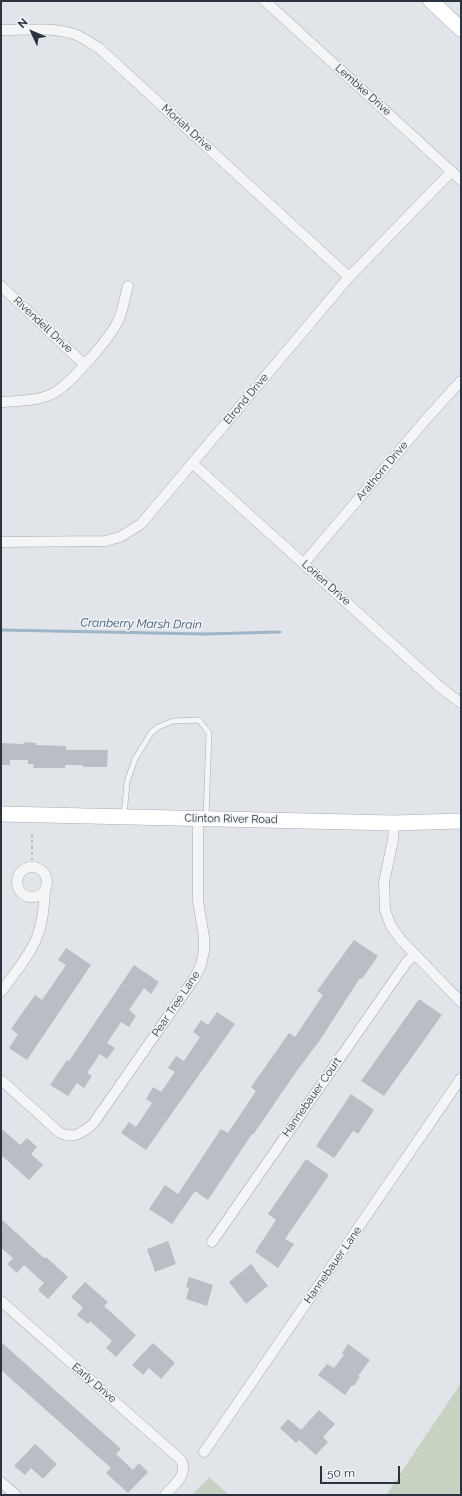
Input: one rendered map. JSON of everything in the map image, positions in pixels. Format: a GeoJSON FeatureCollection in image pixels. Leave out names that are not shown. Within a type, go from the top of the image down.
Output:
{"type":"FeatureCollection","features":[{"type":"Feature","properties":{"kind":"street","name":"Lembke Drive"},"geometry":{"type":"LineString","coordinates":[[265,1],[461,180]]}},
{"type":"Feature","properties":{"kind":"street"},"geometry":{"type":"LineString","coordinates":[[431,1],[461,29]]}},
{"type":"Feature","properties":{"kind":"street","name":"Moriah Drive"},"geometry":{"type":"LineString","coordinates":[[1,30],[43,29],[60,31],[74,34],[99,48],[349,277]]}},
{"type":"Feature","properties":{"kind":"street","name":"Elrond Drive"},"geometry":{"type":"LineString","coordinates":[[1,542],[106,541],[120,537],[141,524],[349,277],[452,171]]}},
{"type":"Feature","properties":{"kind":"street","name":"Rivendell Drive"},"geometry":{"type":"LineString","coordinates":[[1,286],[85,365]]}},
{"type":"Feature","properties":{"kind":"street"},"geometry":{"type":"LineString","coordinates":[[1,402],[38,398],[53,394],[62,387],[85,365],[115,327],[120,317],[128,286]]}},
{"type":"Feature","properties":{"kind":"street","name":"Arathorn Drive"},"geometry":{"type":"LineString","coordinates":[[304,563],[428,417],[461,381]]}},
{"type":"Feature","properties":{"kind":"street","name":"Lorien Drive"},"geometry":{"type":"LineString","coordinates":[[192,463],[440,687],[461,703]]}},
{"type":"Feature","properties":{"kind":"street","name":"Clinton River Road"},"geometry":{"type":"LineString","coordinates":[[1,814],[394,823],[461,821]]}},
{"type":"Feature","properties":{"kind":"street","name":"Pear Tree Lane"},"geometry":{"type":"LineString","coordinates":[[1,1080],[60,1133],[66,1136],[73,1136],[86,1130],[93,1124],[194,979],[201,965],[204,950],[204,936],[198,901],[202,818]]}},
{"type":"Feature","properties":{"kind":"street"},"geometry":{"type":"LineString","coordinates":[[394,823],[384,882],[385,910],[391,926],[401,940],[461,1002]]}},
{"type":"Feature","properties":{"kind":"street"},"geometry":{"type":"LineString","coordinates":[[1,992],[31,948],[38,935],[42,916],[44,890],[47,880],[42,871],[38,868],[28,867],[20,873],[17,882],[20,891],[34,902],[42,916]]}},
{"type":"Feature","properties":{"kind":"street"},"geometry":{"type":"LineString","coordinates":[[28,896],[37,896],[44,890]]}},
{"type":"Feature","properties":{"kind":"street","name":"Hannebauer Court"},"geometry":{"type":"LineString","coordinates":[[212,1242],[406,963],[415,954]]}},
{"type":"Feature","properties":{"kind":"street","name":"Hannebauer Lane"},"geometry":{"type":"LineString","coordinates":[[204,1452],[461,1078]]}},
{"type":"Feature","properties":{"kind":"street","name":"Early Drive"},"geometry":{"type":"LineString","coordinates":[[1,1301],[180,1459],[184,1467],[183,1473],[165,1495]]}},
{"type":"Feature","properties":{"kind":"street"},"geometry":{"type":"LineString","coordinates":[[1,1482],[16,1495]]}},
{"type":"Feature","properties":{"kind":"lane"},"geometry":{"type":"LineString","coordinates":[[124,816],[126,782],[135,759],[151,733],[158,727],[173,721],[199,720],[208,732],[208,785],[202,818]]}},
{"type":"Feature","properties":{"kind":"path"},"geometry":{"type":"LineString","coordinates":[[32,834],[32,860]]}},
{"type":"Feature","properties":{"kind":"green space"},"geometry":{"type":"Polygon","coordinates":[[[461,1383],[461,1495],[386,1495],[461,1383]]]}},
{"type":"Feature","properties":{"kind":"green space"},"geometry":{"type":"Polygon","coordinates":[[[209,1477],[229,1495],[192,1495],[209,1477]]]}},
{"type":"Feature","properties":{"kind":"building"},"geometry":{"type":"Polygon","coordinates":[[[25,742],[36,743],[36,745],[66,746],[66,750],[108,750],[107,767],[65,765],[65,768],[33,768],[34,764],[28,764],[28,760],[10,760],[10,765],[1,765],[1,743],[24,744],[25,742]]]}},
{"type":"Feature","properties":{"kind":"building"},"geometry":{"type":"Polygon","coordinates":[[[354,940],[378,956],[362,979],[360,978],[320,1040],[253,1135],[252,1134],[208,1200],[195,1191],[172,1224],[149,1209],[165,1185],[178,1194],[221,1129],[228,1133],[256,1091],[251,1087],[289,1033],[295,1037],[323,995],[317,991],[354,940]]]}},
{"type":"Feature","properties":{"kind":"building"},"geometry":{"type":"Polygon","coordinates":[[[66,948],[91,965],[27,1060],[9,1048],[18,1034],[11,1029],[35,995],[42,1000],[66,965],[58,960],[66,948]]]}},
{"type":"Feature","properties":{"kind":"building"},"geometry":{"type":"Polygon","coordinates":[[[134,965],[159,982],[151,994],[144,988],[129,1010],[136,1016],[129,1027],[121,1022],[107,1043],[115,1048],[107,1059],[100,1054],[87,1073],[92,1076],[84,1088],[77,1083],[68,1096],[50,1085],[67,1060],[69,1061],[134,965]]]}},
{"type":"Feature","properties":{"kind":"building"},"geometry":{"type":"Polygon","coordinates":[[[419,999],[442,1015],[384,1096],[361,1081],[419,999]]]}},
{"type":"Feature","properties":{"kind":"building"},"geometry":{"type":"Polygon","coordinates":[[[217,1012],[235,1024],[146,1150],[121,1133],[129,1122],[136,1127],[152,1103],[146,1099],[153,1087],[161,1092],[175,1072],[168,1068],[176,1056],[184,1061],[200,1037],[193,1032],[201,1020],[208,1025],[217,1012]]]}},
{"type":"Feature","properties":{"kind":"building"},"geometry":{"type":"Polygon","coordinates":[[[351,1094],[374,1110],[358,1134],[353,1131],[334,1158],[316,1146],[351,1094]]]}},
{"type":"Feature","properties":{"kind":"building"},"geometry":{"type":"Polygon","coordinates":[[[1,1128],[20,1145],[27,1138],[37,1147],[31,1154],[43,1165],[29,1180],[1,1155],[1,1128]]]}},
{"type":"Feature","properties":{"kind":"building"},"geometry":{"type":"Polygon","coordinates":[[[306,1159],[329,1175],[285,1239],[294,1244],[278,1268],[255,1252],[276,1220],[268,1214],[306,1159]]]}},
{"type":"Feature","properties":{"kind":"building"},"geometry":{"type":"Polygon","coordinates":[[[1,1219],[44,1258],[46,1257],[68,1277],[48,1299],[38,1290],[44,1283],[24,1265],[17,1273],[7,1264],[13,1258],[1,1248],[1,1219]]]}},
{"type":"Feature","properties":{"kind":"building"},"geometry":{"type":"Polygon","coordinates":[[[168,1241],[176,1264],[155,1272],[147,1249],[168,1241]]]}},
{"type":"Feature","properties":{"kind":"building"},"geometry":{"type":"Polygon","coordinates":[[[251,1264],[268,1286],[246,1304],[229,1282],[251,1264]]]}},
{"type":"Feature","properties":{"kind":"building"},"geometry":{"type":"Polygon","coordinates":[[[189,1277],[213,1285],[207,1306],[186,1299],[189,1288],[186,1287],[189,1277]]]}},
{"type":"Feature","properties":{"kind":"building"},"geometry":{"type":"Polygon","coordinates":[[[85,1282],[108,1302],[104,1306],[136,1335],[116,1357],[106,1348],[112,1341],[90,1321],[88,1324],[77,1315],[83,1308],[71,1297],[85,1282]]]}},
{"type":"Feature","properties":{"kind":"building"},"geometry":{"type":"Polygon","coordinates":[[[1,1342],[121,1449],[116,1454],[133,1470],[139,1463],[148,1472],[128,1493],[106,1473],[111,1468],[1,1370],[1,1342]]]}},
{"type":"Feature","properties":{"kind":"building"},"geometry":{"type":"Polygon","coordinates":[[[153,1343],[175,1363],[161,1379],[149,1368],[143,1375],[132,1365],[153,1343]]]}},
{"type":"Feature","properties":{"kind":"building"},"geometry":{"type":"Polygon","coordinates":[[[348,1344],[370,1360],[358,1376],[360,1377],[354,1386],[352,1385],[345,1395],[318,1375],[327,1364],[334,1368],[344,1355],[342,1353],[348,1344]]]}},
{"type":"Feature","properties":{"kind":"building"},"geometry":{"type":"Polygon","coordinates":[[[319,1410],[335,1424],[323,1437],[328,1442],[316,1455],[299,1440],[296,1443],[280,1428],[288,1419],[301,1430],[319,1410]]]}},
{"type":"Feature","properties":{"kind":"building"},"geometry":{"type":"Polygon","coordinates":[[[35,1444],[57,1464],[43,1479],[31,1468],[25,1475],[14,1466],[35,1444]]]}},
{"type":"Feature","properties":{"kind":"waterway","name":"Cranberry Marsh Drain"},"geometry":{"type":"LineString","coordinates":[[1,630],[205,634],[280,632]]}}]}
